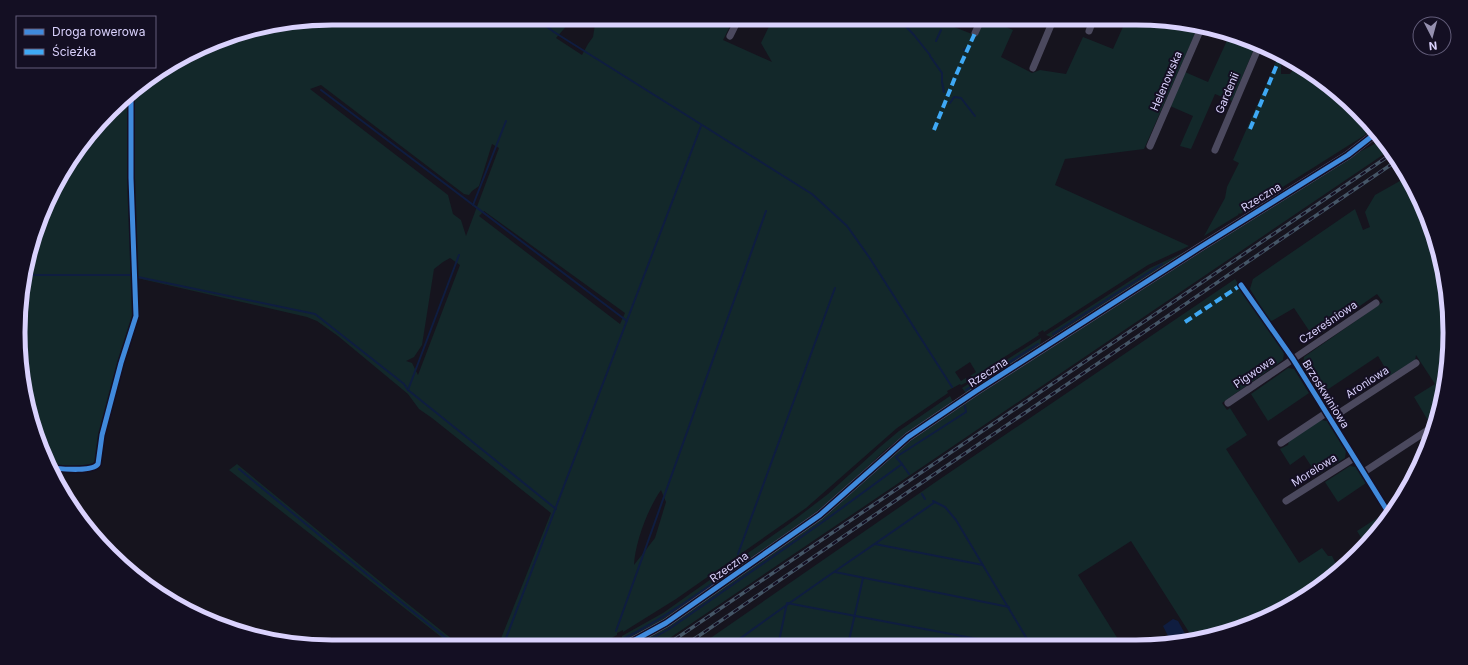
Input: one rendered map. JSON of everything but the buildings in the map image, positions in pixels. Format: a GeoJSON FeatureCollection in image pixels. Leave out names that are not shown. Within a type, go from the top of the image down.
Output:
{"type":"FeatureCollection","features":[{"type":"Feature","properties":{"kind":"street"},"geometry":{"type":"LineString","coordinates":[[730,36],[736,25]]}},
{"type":"Feature","properties":{"kind":"street"},"geometry":{"type":"LineString","coordinates":[[975,34],[979,25]]}},
{"type":"Feature","properties":{"kind":"street"},"geometry":{"type":"LineString","coordinates":[[1032,68],[1051,25]]}},
{"type":"Feature","properties":{"kind":"street"},"geometry":{"type":"LineString","coordinates":[[1089,31],[1091,25]]}},
{"type":"Feature","properties":{"kind":"street","name":"Helenowska"},"geometry":{"type":"LineString","coordinates":[[1150,146],[1199,32]]}},
{"type":"Feature","properties":{"kind":"street","name":"Gardenii"},"geometry":{"type":"LineString","coordinates":[[1215,150],[1257,50]]}},
{"type":"Feature","properties":{"kind":"street","name":"Rzeczna"},"geometry":{"type":"LineString","coordinates":[[635,640],[666,623],[820,515],[908,437],[976,391],[1348,155],[1371,135]]}},
{"type":"Feature","properties":{"kind":"street","name":"Rzeczna"},"geometry":{"type":"LineString","coordinates":[[1348,155],[1361,150],[1374,139]]}},
{"type":"Feature","properties":{"kind":"street","name":"Brzoskwiniowa"},"geometry":{"type":"LineString","coordinates":[[1242,285],[1292,359],[1387,509]]}},
{"type":"Feature","properties":{"kind":"street","name":"Czereśniowa"},"geometry":{"type":"LineString","coordinates":[[1292,359],[1376,303]]}},
{"type":"Feature","properties":{"kind":"street","name":"Pigwowa"},"geometry":{"type":"LineString","coordinates":[[1228,403],[1292,359]]}},
{"type":"Feature","properties":{"kind":"street","name":"Aroniowa"},"geometry":{"type":"LineString","coordinates":[[1281,443],[1416,363]]}},
{"type":"Feature","properties":{"kind":"street"},"geometry":{"type":"LineString","coordinates":[[1364,472],[1427,430]]}},
{"type":"Feature","properties":{"kind":"street","name":"Morelowa"},"geometry":{"type":"LineString","coordinates":[[1286,501],[1354,458]]}},
{"type":"Feature","properties":{"kind":"green space"},"geometry":{"type":"Polygon","coordinates":[[[567,25],[556,38],[582,55],[593,37],[595,25],[730,25],[723,40],[772,62],[761,43],[770,25],[949,25],[977,36],[982,25],[1002,25],[1013,30],[1001,57],[1032,73],[1040,70],[1066,74],[1083,37],[1113,49],[1124,25],[1156,26],[1196,31],[1144,149],[1065,159],[1055,185],[1189,246],[1148,265],[1044,332],[1043,330],[1038,333],[1039,335],[973,377],[970,376],[976,372],[970,362],[955,372],[961,381],[966,378],[967,382],[947,391],[948,393],[897,428],[806,508],[676,599],[623,632],[623,630],[617,633],[617,635],[608,640],[500,640],[551,513],[419,409],[408,394],[338,336],[317,321],[307,317],[137,278],[137,275],[133,273],[135,304],[134,317],[118,365],[99,437],[98,459],[95,465],[86,467],[56,467],[48,450],[35,412],[28,373],[25,332],[28,292],[35,253],[48,215],[66,179],[101,130],[130,101],[145,89],[179,66],[215,48],[253,35],[312,26],[567,25]],[[321,85],[310,89],[448,195],[453,214],[461,220],[466,236],[499,148],[492,144],[479,186],[469,195],[464,194],[321,85]],[[484,211],[479,216],[620,324],[625,313],[484,211]],[[450,258],[434,269],[422,345],[414,357],[406,361],[412,363],[418,375],[460,265],[450,258]],[[661,490],[651,506],[647,516],[637,547],[634,565],[655,538],[666,502],[661,490]]]}},
{"type":"Feature","properties":{"kind":"green space"},"geometry":{"type":"Polygon","coordinates":[[[1228,39],[1254,49],[1232,101],[1215,94],[1191,149],[1180,146],[1193,116],[1170,106],[1185,72],[1208,82],[1228,39]]]}},
{"type":"Feature","properties":{"kind":"green space"},"geometry":{"type":"Polygon","coordinates":[[[1277,60],[1281,62],[1281,74],[1290,74],[1294,69],[1306,77],[1338,101],[1367,130],[1365,135],[1204,236],[1225,198],[1227,187],[1239,163],[1233,160],[1277,60]]]}},
{"type":"Feature","properties":{"kind":"green space"},"geometry":{"type":"Polygon","coordinates":[[[1377,143],[1385,153],[667,640],[638,640],[745,572],[935,422],[1350,157],[1377,143]]]}},
{"type":"Feature","properties":{"kind":"green space"},"geometry":{"type":"Polygon","coordinates":[[[1402,180],[1420,215],[1433,253],[1440,292],[1443,332],[1440,373],[1429,423],[1414,397],[1435,384],[1416,355],[1415,360],[1390,376],[1378,356],[1321,394],[1303,364],[1304,357],[1383,302],[1377,294],[1314,338],[1294,308],[1270,322],[1250,289],[1253,279],[1355,209],[1363,230],[1370,227],[1365,212],[1375,195],[1402,180]]]}},
{"type":"Feature","properties":{"kind":"green space"},"geometry":{"type":"Polygon","coordinates":[[[1189,250],[1051,337],[1046,335],[1150,268],[1189,250]]]}},
{"type":"Feature","properties":{"kind":"green space"},"geometry":{"type":"Polygon","coordinates":[[[1235,279],[1284,353],[1283,360],[1222,403],[1227,410],[1230,408],[1247,435],[1226,449],[1299,563],[1322,548],[1328,556],[1332,556],[1337,565],[1306,588],[1272,608],[1234,624],[1215,630],[1191,635],[1131,541],[1078,575],[1119,640],[708,640],[940,479],[1235,279]]]}},
{"type":"Feature","properties":{"kind":"green space"},"geometry":{"type":"Polygon","coordinates":[[[1041,338],[1040,345],[966,393],[962,388],[1041,338]]]}},
{"type":"Feature","properties":{"kind":"green space"},"geometry":{"type":"Polygon","coordinates":[[[1288,368],[1294,369],[1309,393],[1268,421],[1251,394],[1288,368]]]}},
{"type":"Feature","properties":{"kind":"green space"},"geometry":{"type":"Polygon","coordinates":[[[950,396],[953,402],[907,433],[884,451],[836,497],[803,522],[659,622],[625,640],[622,640],[622,636],[663,613],[789,524],[828,494],[899,431],[950,396]]]}},
{"type":"Feature","properties":{"kind":"green space"},"geometry":{"type":"Polygon","coordinates":[[[1321,420],[1327,421],[1346,451],[1345,458],[1317,475],[1304,455],[1290,465],[1280,449],[1288,445],[1289,441],[1321,420]]]}},
{"type":"Feature","properties":{"kind":"green space"},"geometry":{"type":"Polygon","coordinates":[[[237,464],[453,640],[445,640],[229,470],[237,464]]]}},
{"type":"Feature","properties":{"kind":"green space"},"geometry":{"type":"Polygon","coordinates":[[[1350,466],[1356,467],[1366,483],[1338,502],[1325,482],[1350,466]]]}},
{"type":"Feature","properties":{"kind":"green space"},"geometry":{"type":"Polygon","coordinates":[[[1383,514],[1362,540],[1357,531],[1383,514]]]}},
{"type":"Feature","properties":{"kind":"water"},"geometry":{"type":"Polygon","coordinates":[[[1173,619],[1178,621],[1186,635],[1169,638],[1163,626],[1173,619]]]}},
{"type":"Feature","properties":{"kind":"waterway"},"geometry":{"type":"LineString","coordinates":[[544,25],[812,194],[847,226],[869,257],[952,387]]}},
{"type":"Feature","properties":{"kind":"waterway"},"geometry":{"type":"LineString","coordinates":[[905,25],[930,55]]}},
{"type":"Feature","properties":{"kind":"waterway"},"geometry":{"type":"LineString","coordinates":[[936,41],[941,30]]}},
{"type":"Feature","properties":{"kind":"waterway"},"geometry":{"type":"LineString","coordinates":[[930,56],[942,73],[944,92]]}},
{"type":"Feature","properties":{"kind":"waterway"},"geometry":{"type":"LineString","coordinates":[[321,90],[627,321]]}},
{"type":"Feature","properties":{"kind":"waterway"},"geometry":{"type":"LineString","coordinates":[[950,103],[954,97]]}},
{"type":"Feature","properties":{"kind":"waterway"},"geometry":{"type":"LineString","coordinates":[[955,97],[961,98],[975,116]]}},
{"type":"Feature","properties":{"kind":"waterway"},"geometry":{"type":"LineString","coordinates":[[473,205],[506,121]]}},
{"type":"Feature","properties":{"kind":"waterway"},"geometry":{"type":"LineString","coordinates":[[505,640],[701,126]]}},
{"type":"Feature","properties":{"kind":"waterway"},"geometry":{"type":"LineString","coordinates":[[616,631],[766,211]]}},
{"type":"Feature","properties":{"kind":"waterway"},"geometry":{"type":"LineString","coordinates":[[408,390],[459,255]]}},
{"type":"Feature","properties":{"kind":"waterway"},"geometry":{"type":"LineString","coordinates":[[1053,334],[1162,264]]}},
{"type":"Feature","properties":{"kind":"waterway"},"geometry":{"type":"LineString","coordinates":[[31,275],[131,275]]}},
{"type":"Feature","properties":{"kind":"waterway"},"geometry":{"type":"LineString","coordinates":[[138,277],[315,314],[404,384],[408,390],[556,509]]}},
{"type":"Feature","properties":{"kind":"waterway"},"geometry":{"type":"LineString","coordinates":[[738,554],[835,288]]}},
{"type":"Feature","properties":{"kind":"waterway"},"geometry":{"type":"LineString","coordinates":[[966,390],[1038,344]]}},
{"type":"Feature","properties":{"kind":"waterway"},"geometry":{"type":"LineString","coordinates":[[650,640],[669,629],[824,521],[902,464],[896,457],[966,412],[965,406]]}},
{"type":"Feature","properties":{"kind":"waterway"},"geometry":{"type":"LineString","coordinates":[[902,464],[909,474]]}},
{"type":"Feature","properties":{"kind":"waterway"},"geometry":{"type":"LineString","coordinates":[[239,469],[448,640]]}},
{"type":"Feature","properties":{"kind":"waterway"},"geometry":{"type":"LineString","coordinates":[[922,494],[925,499]]}},
{"type":"Feature","properties":{"kind":"waterway"},"geometry":{"type":"LineString","coordinates":[[933,501],[945,507],[956,520],[1027,640]]}},
{"type":"Feature","properties":{"kind":"waterway"},"geometry":{"type":"LineString","coordinates":[[738,640],[935,502]]}},
{"type":"Feature","properties":{"kind":"waterway"},"geometry":{"type":"LineString","coordinates":[[875,544],[983,565]]}},
{"type":"Feature","properties":{"kind":"waterway"},"geometry":{"type":"LineString","coordinates":[[623,639],[678,607],[729,572],[732,566],[735,566]]}},
{"type":"Feature","properties":{"kind":"waterway"},"geometry":{"type":"LineString","coordinates":[[835,572],[1009,607]]}},
{"type":"Feature","properties":{"kind":"waterway"},"geometry":{"type":"LineString","coordinates":[[849,640],[863,578]]}},
{"type":"Feature","properties":{"kind":"waterway"},"geometry":{"type":"LineString","coordinates":[[779,640],[787,603],[983,640]]}},
{"type":"Feature","properties":{"kind":"railway"},"geometry":{"type":"LineString","coordinates":[[674,640],[1387,157]]}},
{"type":"Feature","properties":{"kind":"railway"},"geometry":{"type":"LineString","coordinates":[[693,640],[1392,164]]}},
{"type":"Feature","properties":{"kind":"marked path"},"geometry":{"type":"LineString","coordinates":[[934,130],[975,33]]}},
{"type":"Feature","properties":{"kind":"marked path"},"geometry":{"type":"LineString","coordinates":[[1250,129],[1279,61]]}},
{"type":"Feature","properties":{"kind":"marked path"},"geometry":{"type":"LineString","coordinates":[[1185,322],[1241,285]]}},
{"type":"Feature","properties":{"kind":"cycle path"},"geometry":{"type":"LineString","coordinates":[[57,468],[84,469],[95,467],[98,464],[102,435],[121,363],[136,316],[131,178],[131,100]]}},
{"type":"Feature","properties":{"kind":"cycle path"},"geometry":{"type":"LineString","coordinates":[[635,640],[666,623],[820,515],[908,437],[976,391],[1199,248],[1348,155],[1372,136]]}},
{"type":"Feature","properties":{"kind":"cycle path"},"geometry":{"type":"LineString","coordinates":[[1241,285],[1293,359],[1387,509]]}}]}
